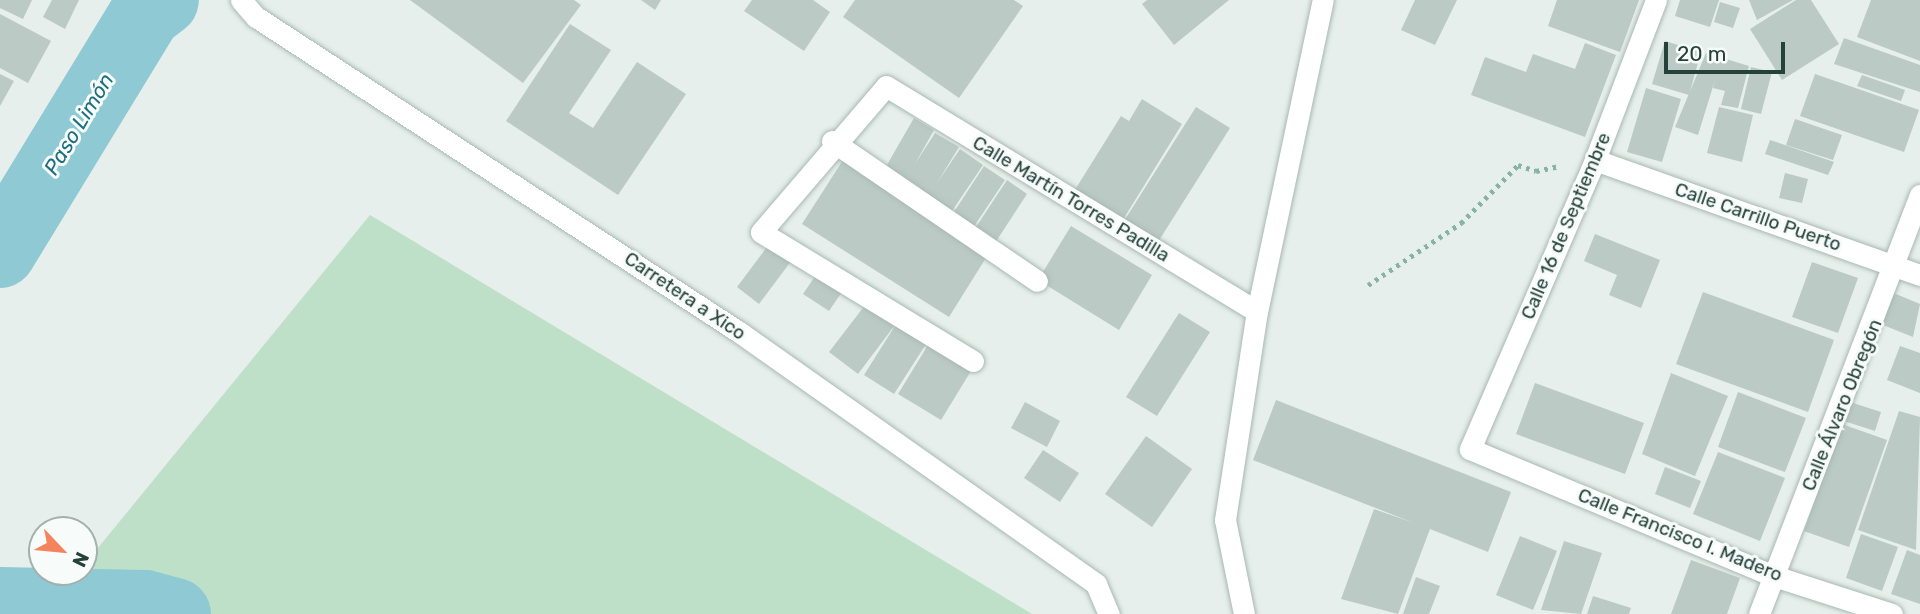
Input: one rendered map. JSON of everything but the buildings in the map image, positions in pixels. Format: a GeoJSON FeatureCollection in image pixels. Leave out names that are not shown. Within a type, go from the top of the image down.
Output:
{"type":"FeatureCollection","features":[{"type":"Feature","properties":{"kind":"street","name":"Carretera a Xico"},"geometry":{"type":"LineString","coordinates":[[241,0],[256,17],[739,332],[1096,584],[1109,614]]}},
{"type":"Feature","properties":{"kind":"street"},"geometry":{"type":"LineString","coordinates":[[1244,614],[1225,520],[1257,312],[1323,0]]}},
{"type":"Feature","properties":{"kind":"street","name":"Calle 16 de Septiembre"},"geometry":{"type":"LineString","coordinates":[[1470,449],[1595,160],[1656,0]]}},
{"type":"Feature","properties":{"kind":"street","name":"Calle Martín Torres Padilla"},"geometry":{"type":"LineString","coordinates":[[832,141],[886,86],[1257,312]]}},
{"type":"Feature","properties":{"kind":"street"},"geometry":{"type":"LineString","coordinates":[[973,361],[761,232],[832,141],[1037,282]]}},
{"type":"Feature","properties":{"kind":"street","name":"Calle Carrillo Puerto"},"geometry":{"type":"LineString","coordinates":[[1595,160],[1920,275]]}},
{"type":"Feature","properties":{"kind":"street","name":"Calle Álvaro Obregón"},"geometry":{"type":"LineString","coordinates":[[1759,614],[1897,267],[1920,195]]}},
{"type":"Feature","properties":{"kind":"street","name":"Calle Francisco I. Madero"},"geometry":{"type":"LineString","coordinates":[[1470,449],[1774,576],[1892,614]]}},
{"type":"Feature","properties":{"kind":"path"},"geometry":{"type":"LineString","coordinates":[[1368,285],[1461,223],[1518,165],[1536,171],[1595,160]]}},
{"type":"Feature","properties":{"kind":"green space"},"geometry":{"type":"Polygon","coordinates":[[[370,215],[1032,614],[44,614],[67,586],[98,586],[98,548],[370,215]]]}},
{"type":"Feature","properties":{"kind":"waterway","name":"Paso Limón"},"geometry":{"type":"LineString","coordinates":[[0,252],[146,13],[163,0]]}},
{"type":"Feature","properties":{"kind":"waterway","name":"Paso Limón"},"geometry":{"type":"LineString","coordinates":[[0,603],[145,606],[175,614]]}}]}
